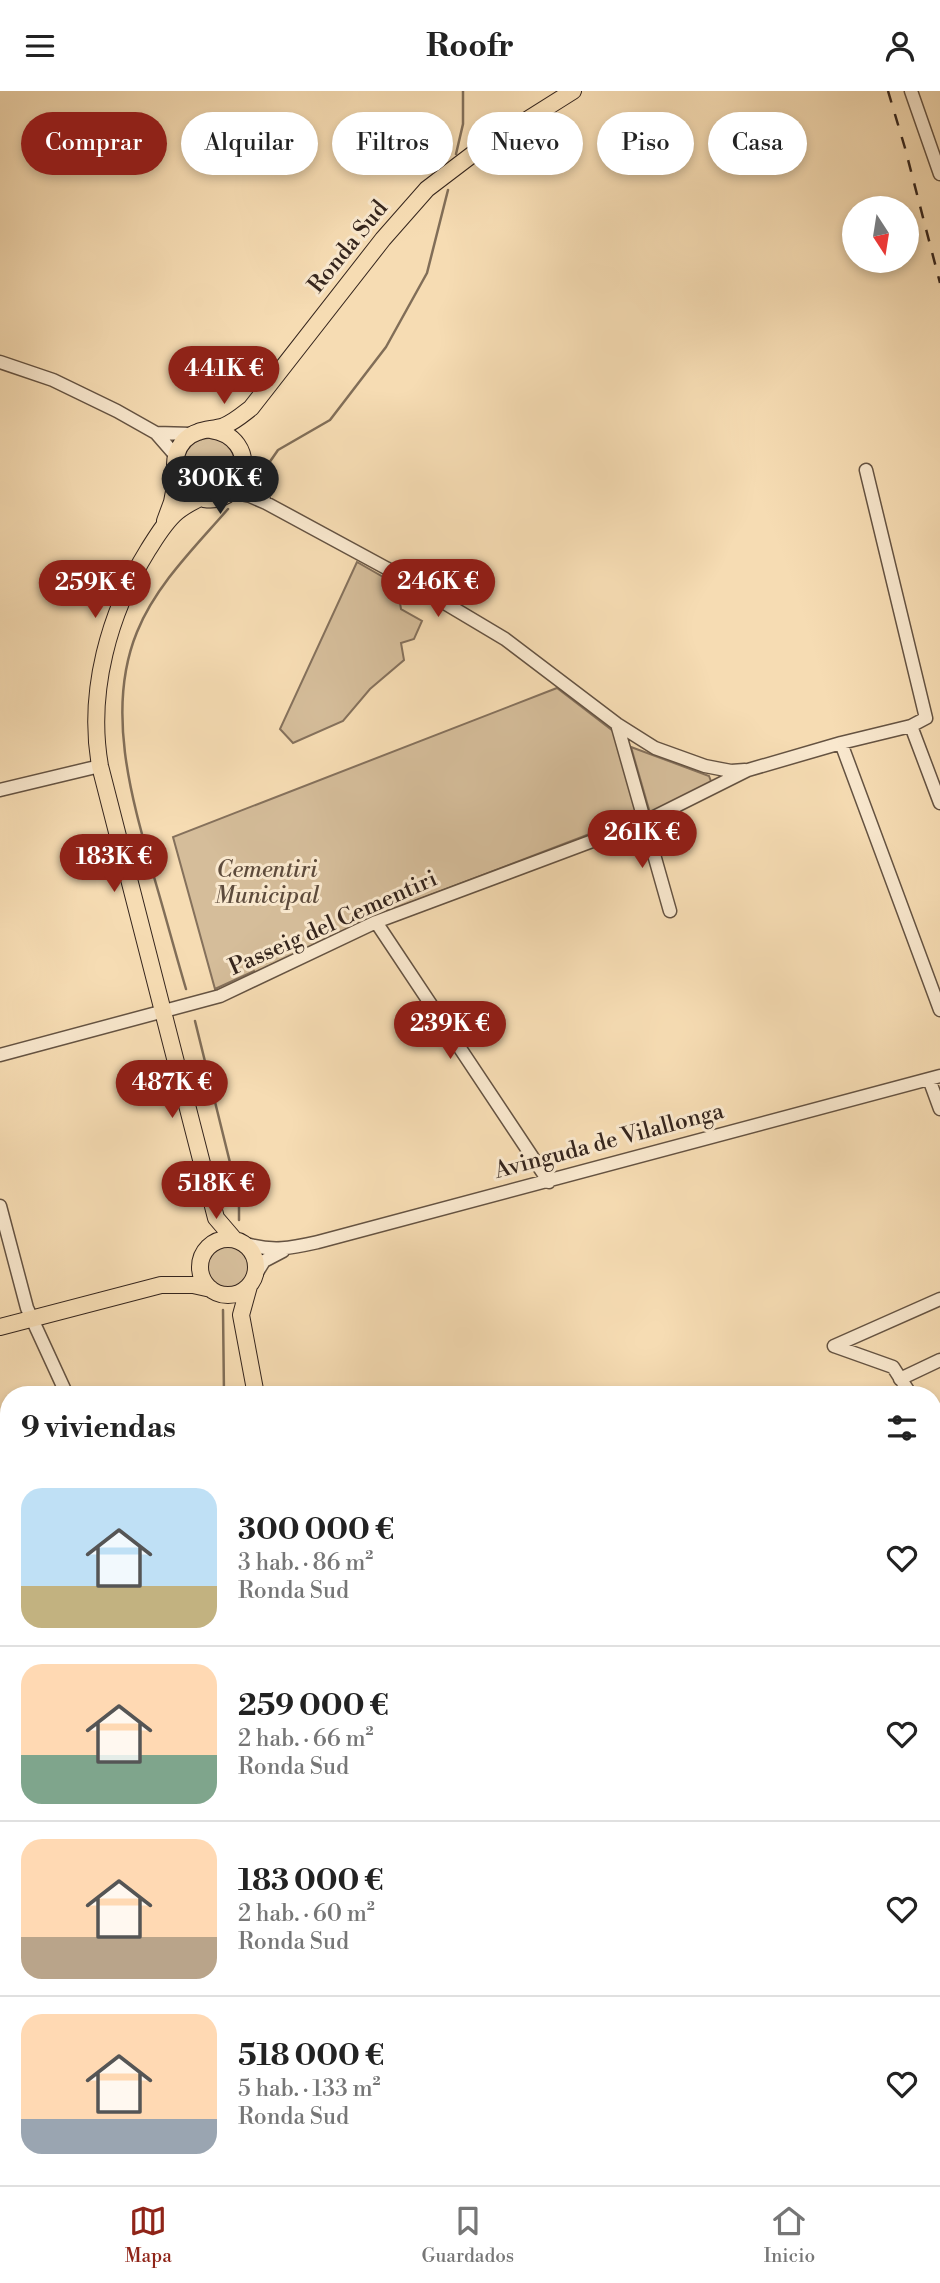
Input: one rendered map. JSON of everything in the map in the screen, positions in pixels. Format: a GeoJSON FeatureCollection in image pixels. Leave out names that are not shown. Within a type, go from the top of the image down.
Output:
{"type":"FeatureCollection","features":[{"type":"Feature","properties":{"kind":"main road","name":"Ronda Sud"},"geometry":{"type":"LineString","coordinates":[[192,434],[234,421],[251,408],[383,239],[427,189],[473,154],[573,91]]}},
{"type":"Feature","properties":{"kind":"main road","name":"Ronda Sud"},"geometry":{"type":"LineString","coordinates":[[244,471],[241,450],[244,427],[251,408]]}},
{"type":"Feature","properties":{"kind":"main road"},"geometry":{"type":"LineString","coordinates":[[211,430],[229,436],[241,450]]}},
{"type":"Feature","properties":{"kind":"main road"},"geometry":{"type":"LineString","coordinates":[[192,434],[182,443],[176,456],[177,476],[172,502],[163,526],[128,586],[112,628],[97,707],[100,766],[216,1218],[256,1259],[253,1280],[241,1315]]}},
{"type":"Feature","properties":{"kind":"main road"},"geometry":{"type":"LineString","coordinates":[[163,526],[183,507],[200,498],[216,498],[231,492],[244,471]]}},
{"type":"Feature","properties":{"kind":"main road"},"geometry":{"type":"LineString","coordinates":[[177,476],[186,490],[200,498]]}},
{"type":"Feature","properties":{"kind":"main road"},"geometry":{"type":"LineString","coordinates":[[216,1218],[200,1272],[203,1280],[231,1301],[241,1315],[254,1386]]}},
{"type":"Feature","properties":{"kind":"main road"},"geometry":{"type":"LineString","coordinates":[[0,1327],[161,1285],[187,1271],[222,1239],[240,1241]]}},
{"type":"Feature","properties":{"kind":"main road"},"geometry":{"type":"LineString","coordinates":[[161,1285],[192,1285],[216,1292],[237,1294],[253,1280]]}},
{"type":"Feature","properties":{"kind":"street"},"geometry":{"type":"LineString","coordinates":[[911,91],[940,174]]}},
{"type":"Feature","properties":{"kind":"street"},"geometry":{"type":"LineString","coordinates":[[0,362],[73,389],[156,433],[176,456]]}},
{"type":"Feature","properties":{"kind":"street"},"geometry":{"type":"LineString","coordinates":[[156,433],[192,434]]}},
{"type":"Feature","properties":{"kind":"street"},"geometry":{"type":"LineString","coordinates":[[866,470],[926,718],[911,726],[940,803]]}},
{"type":"Feature","properties":{"kind":"street"},"geometry":{"type":"LineString","coordinates":[[244,471],[254,491],[266,503]]}},
{"type":"Feature","properties":{"kind":"street"},"geometry":{"type":"LineString","coordinates":[[231,492],[266,503],[386,568],[505,639],[617,723],[655,748],[712,768],[748,770]]}},
{"type":"Feature","properties":{"kind":"street"},"geometry":{"type":"LineString","coordinates":[[617,723],[670,911]]}},
{"type":"Feature","properties":{"kind":"street","name":"Passeig del Cementiri"},"geometry":{"type":"LineString","coordinates":[[0,1055],[220,996],[376,922],[646,821],[748,770],[911,726]]}},
{"type":"Feature","properties":{"kind":"street"},"geometry":{"type":"LineString","coordinates":[[841,743],[940,1010]]}},
{"type":"Feature","properties":{"kind":"street"},"geometry":{"type":"LineString","coordinates":[[0,790],[100,766]]}},
{"type":"Feature","properties":{"kind":"street"},"geometry":{"type":"LineString","coordinates":[[711,789],[716,780],[712,768]]}},
{"type":"Feature","properties":{"kind":"street"},"geometry":{"type":"LineString","coordinates":[[376,922],[550,1181]]}},
{"type":"Feature","properties":{"kind":"street"},"geometry":{"type":"LineString","coordinates":[[935,1077],[940,1109]]}},
{"type":"Feature","properties":{"kind":"street","name":"Avinguda de Vilallonga"},"geometry":{"type":"LineString","coordinates":[[253,1280],[264,1261],[290,1249],[935,1077]]}},
{"type":"Feature","properties":{"kind":"street"},"geometry":{"type":"LineString","coordinates":[[0,1206],[26,1303],[63,1386]]}},
{"type":"Feature","properties":{"kind":"street","name":"Avinguda de Vilallonga"},"geometry":{"type":"LineString","coordinates":[[240,1241],[272,1250],[290,1249]]}},
{"type":"Feature","properties":{"kind":"street"},"geometry":{"type":"LineString","coordinates":[[905,1386],[893,1367],[834,1346],[940,1299]]}},
{"type":"Feature","properties":{"kind":"street"},"geometry":{"type":"LineString","coordinates":[[900,1379],[940,1360]]}},
{"type":"Feature","properties":{"kind":"green space"},"geometry":{"type":"Polygon","coordinates":[[[209,438],[228,445],[235,464],[228,483],[209,490],[190,483],[183,464],[190,445],[209,438]]]}},
{"type":"Feature","properties":{"kind":"green space"},"geometry":{"type":"Polygon","coordinates":[[[357,562],[397,585],[401,609],[422,621],[414,639],[401,643],[404,660],[370,689],[343,721],[293,743],[280,729],[357,562]]]}},
{"type":"Feature","properties":{"kind":"green space","name":"Cementiri Municipal"},"geometry":{"type":"Polygon","coordinates":[[[557,688],[613,731],[639,815],[368,919],[215,989],[173,837],[557,688]]]}},
{"type":"Feature","properties":{"kind":"green space"},"geometry":{"type":"Polygon","coordinates":[[[631,747],[709,776],[712,784],[650,813],[631,747]]]}},
{"type":"Feature","properties":{"kind":"green space"},"geometry":{"type":"Polygon","coordinates":[[[229,1245],[245,1251],[251,1267],[245,1283],[229,1289],[213,1283],[207,1267],[213,1251],[229,1245]]]}},
{"type":"Feature","properties":{"kind":"waterway"},"geometry":{"type":"LineString","coordinates":[[456,154],[463,124],[463,91]]}},
{"type":"Feature","properties":{"kind":"waterway"},"geometry":{"type":"LineString","coordinates":[[260,476],[278,450],[330,420],[386,347],[427,273],[448,190]]}},
{"type":"Feature","properties":{"kind":"waterway"},"geometry":{"type":"LineString","coordinates":[[186,989],[131,786],[125,755],[123,692],[128,662],[145,615],[165,582],[228,509]]}},
{"type":"Feature","properties":{"kind":"waterway"},"geometry":{"type":"LineString","coordinates":[[195,1021],[239,1199],[239,1220]]}},
{"type":"Feature","properties":{"kind":"waterway"},"geometry":{"type":"LineString","coordinates":[[223,1310],[224,1386]]}},
{"type":"Feature","properties":{"kind":"railway"},"geometry":{"type":"LineString","coordinates":[[888,91],[940,283]]}}]}
